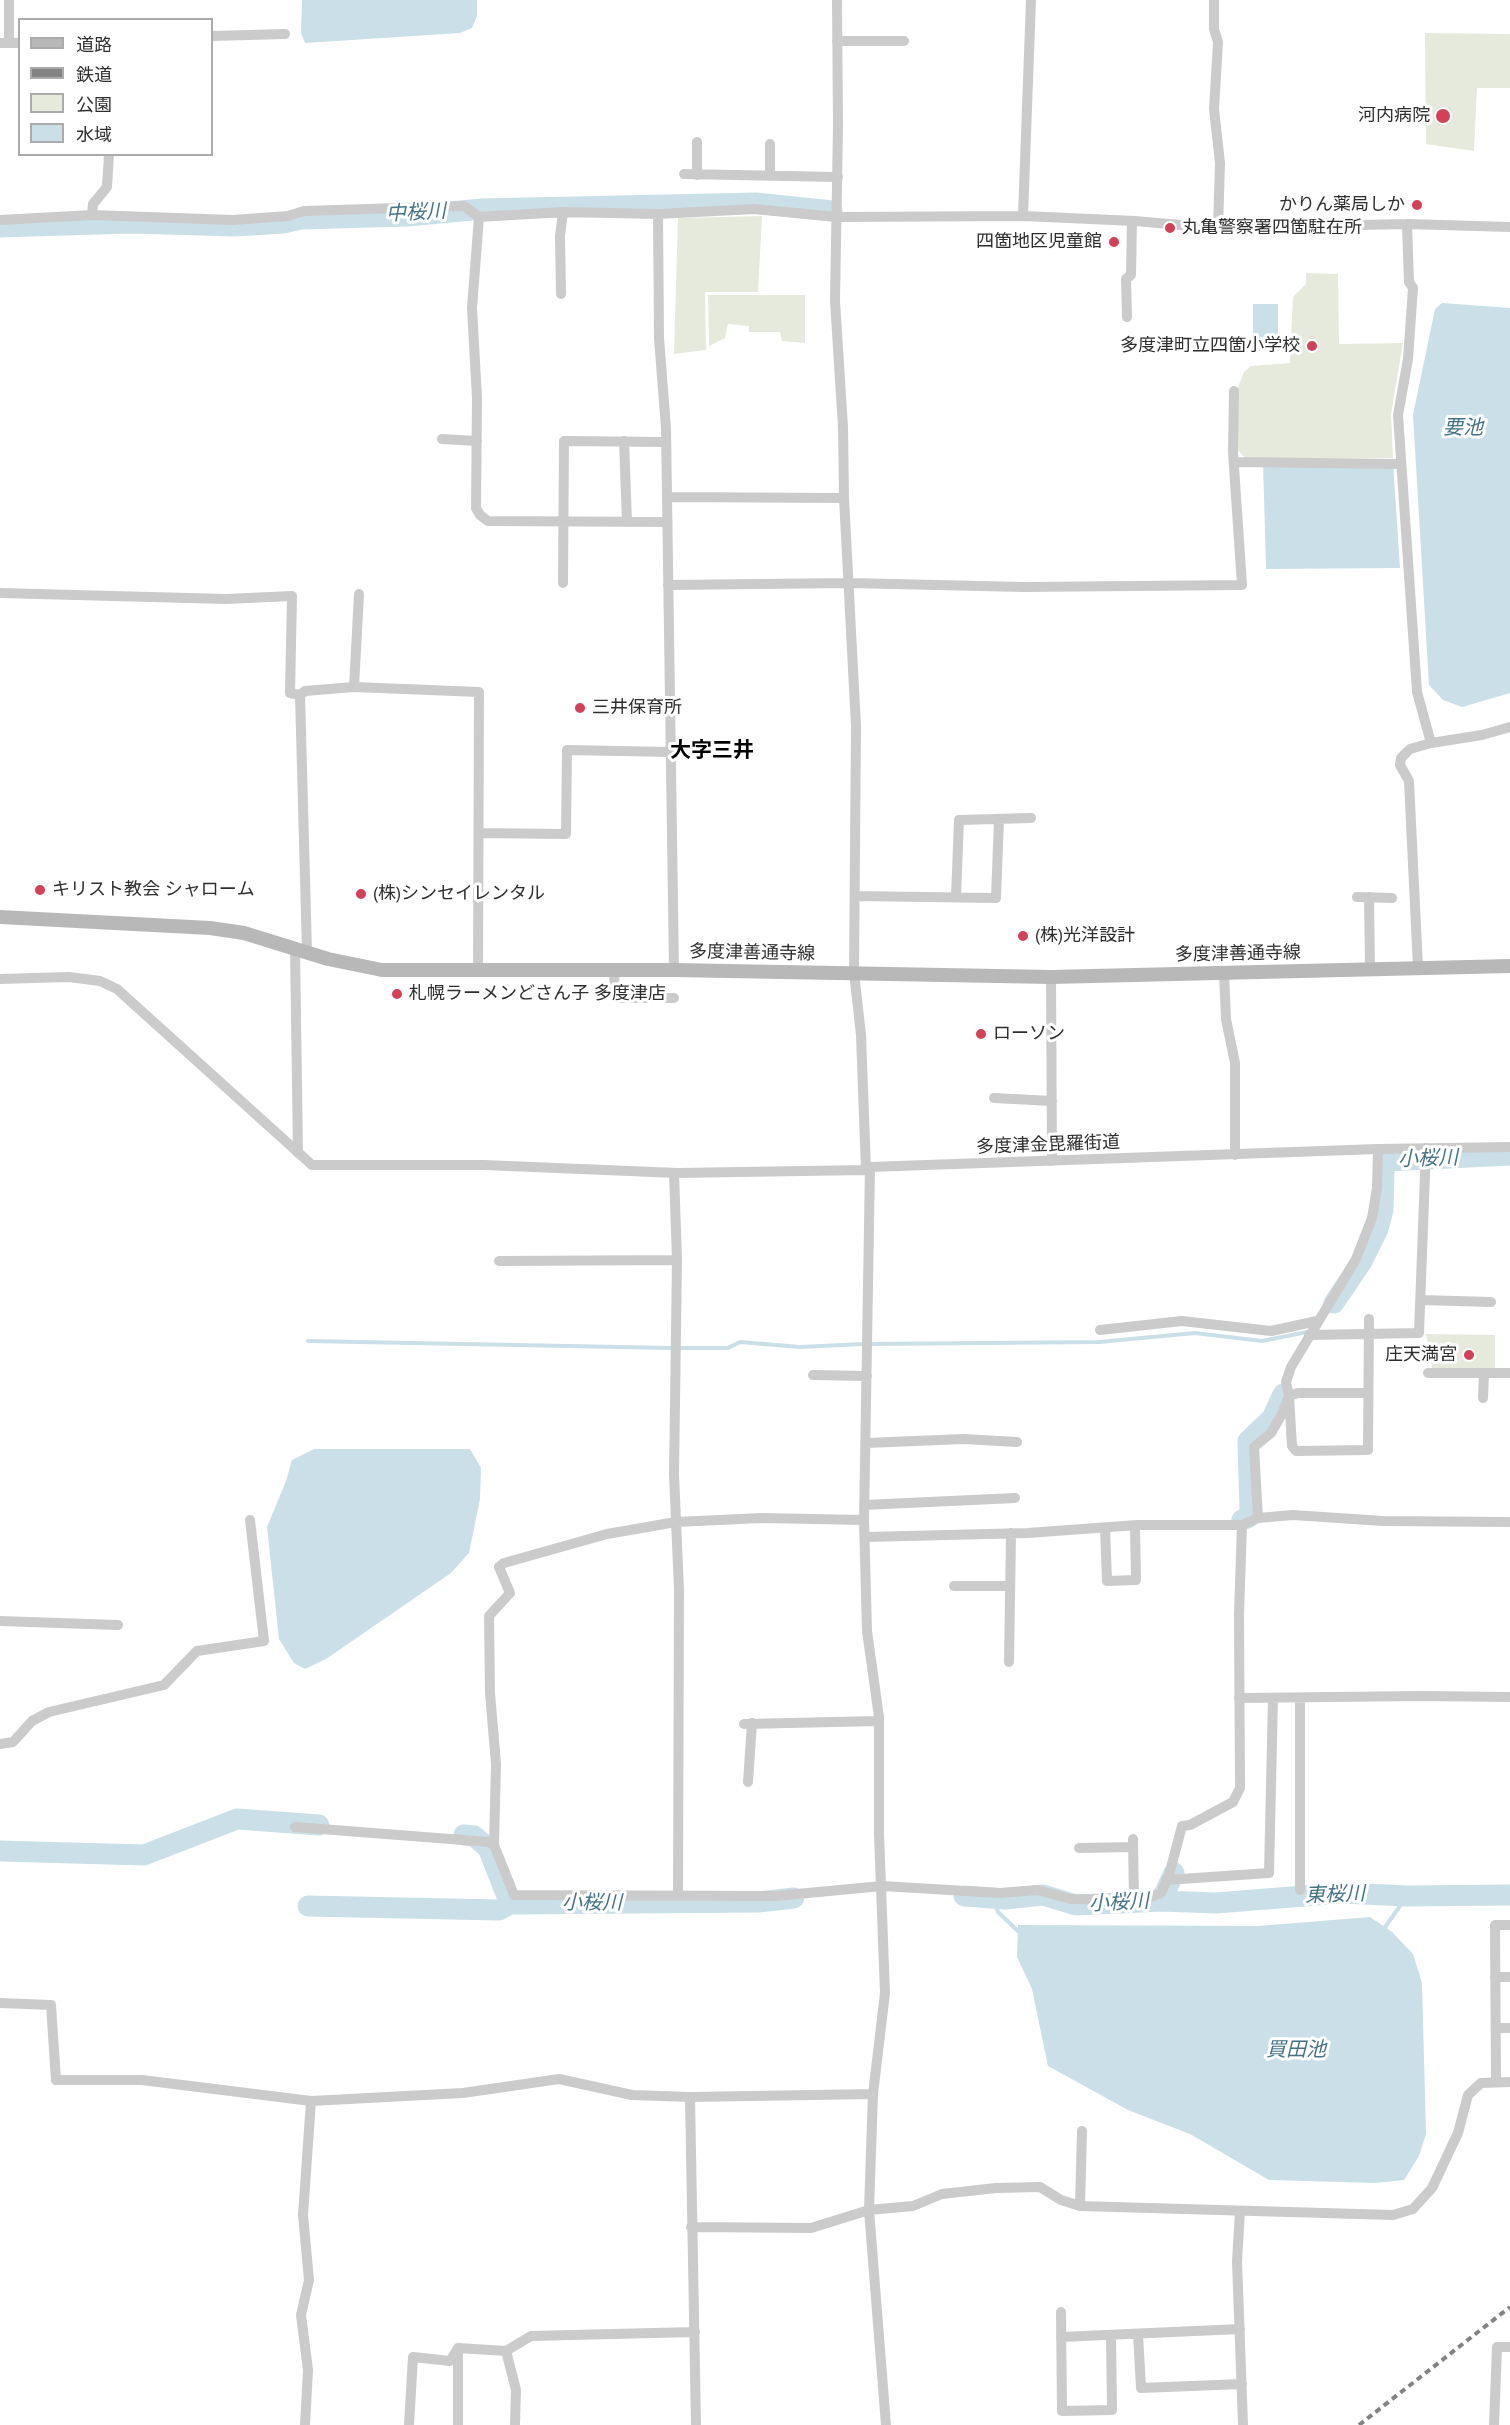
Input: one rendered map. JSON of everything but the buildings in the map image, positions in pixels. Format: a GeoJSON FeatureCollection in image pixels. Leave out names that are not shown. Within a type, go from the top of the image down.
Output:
{"type":"FeatureCollection","features":[{"type":"Feature","properties":{"kind":"main road","name":"多度津善通寺線"},"geometry":{"type":"LineString","coordinates":[[0,917],[210,928],[244,933],[382,970],[674,970],[1051,977],[1510,966]]}},
{"type":"Feature","properties":{"kind":"street"},"geometry":{"type":"LineString","coordinates":[[9,0],[10,43]]}},
{"type":"Feature","properties":{"kind":"street"},"geometry":{"type":"LineString","coordinates":[[837,0],[838,177],[835,301],[856,726],[854,972],[861,1035],[868,1169],[864,1520],[867,1631],[879,1721],[885,1993],[873,2094],[869,2210],[886,2425]]}},
{"type":"Feature","properties":{"kind":"street"},"geometry":{"type":"LineString","coordinates":[[1023,216],[1031,0]]}},
{"type":"Feature","properties":{"kind":"street"},"geometry":{"type":"LineString","coordinates":[[1214,0],[1214,29],[1218,42],[1214,110],[1220,163],[1218,228]]}},
{"type":"Feature","properties":{"kind":"street"},"geometry":{"type":"LineString","coordinates":[[213,36],[285,34]]}},
{"type":"Feature","properties":{"kind":"street"},"geometry":{"type":"LineString","coordinates":[[837,41],[903,41]]}},
{"type":"Feature","properties":{"kind":"street"},"geometry":{"type":"LineString","coordinates":[[697,142],[697,175]]}},
{"type":"Feature","properties":{"kind":"street"},"geometry":{"type":"LineString","coordinates":[[770,144],[770,176]]}},
{"type":"Feature","properties":{"kind":"street"},"geometry":{"type":"LineString","coordinates":[[92,215],[95,200],[107,187],[109,156]]}},
{"type":"Feature","properties":{"kind":"street"},"geometry":{"type":"LineString","coordinates":[[684,174],[838,177]]}},
{"type":"Feature","properties":{"kind":"street"},"geometry":{"type":"LineString","coordinates":[[0,220],[92,215],[233,220],[288,216],[304,211],[464,206],[474,213],[658,214],[754,209],[837,217],[1023,216],[1218,228],[1407,224],[1510,226]]}},
{"type":"Feature","properties":{"kind":"street"},"geometry":{"type":"LineString","coordinates":[[561,294],[560,236],[563,212]]}},
{"type":"Feature","properties":{"kind":"street"},"geometry":{"type":"LineString","coordinates":[[474,213],[472,308],[477,441],[476,508],[480,515],[488,521],[667,522]]}},
{"type":"Feature","properties":{"kind":"street"},"geometry":{"type":"LineString","coordinates":[[658,214],[659,338],[666,442],[674,970]]}},
{"type":"Feature","properties":{"kind":"street"},"geometry":{"type":"LineString","coordinates":[[1127,317],[1126,279],[1131,275],[1132,221]]}},
{"type":"Feature","properties":{"kind":"street"},"geometry":{"type":"LineString","coordinates":[[1407,224],[1409,282],[1413,288],[1408,359],[1398,415],[1417,692],[1431,743]]}},
{"type":"Feature","properties":{"kind":"street"},"geometry":{"type":"LineString","coordinates":[[668,585],[849,583],[1024,587],[1242,585],[1236,462],[1233,452],[1234,391]]}},
{"type":"Feature","properties":{"kind":"street"},"geometry":{"type":"LineString","coordinates":[[442,439],[477,441]]}},
{"type":"Feature","properties":{"kind":"street"},"geometry":{"type":"LineString","coordinates":[[563,583],[564,441],[666,442]]}},
{"type":"Feature","properties":{"kind":"street"},"geometry":{"type":"LineString","coordinates":[[624,441],[627,522]]}},
{"type":"Feature","properties":{"kind":"street"},"geometry":{"type":"LineString","coordinates":[[1236,462],[1401,464]]}},
{"type":"Feature","properties":{"kind":"street"},"geometry":{"type":"LineString","coordinates":[[667,497],[844,498]]}},
{"type":"Feature","properties":{"kind":"street"},"geometry":{"type":"LineString","coordinates":[[0,593],[226,599],[292,596],[290,693],[300,695],[305,691],[354,687],[479,692],[478,971]]}},
{"type":"Feature","properties":{"kind":"street"},"geometry":{"type":"LineString","coordinates":[[354,687],[359,594]]}},
{"type":"Feature","properties":{"kind":"street"},"geometry":{"type":"LineString","coordinates":[[298,1153],[301,950],[300,695]]}},
{"type":"Feature","properties":{"kind":"street"},"geometry":{"type":"LineString","coordinates":[[1418,968],[1409,781],[1400,765],[1401,758],[1410,749],[1431,743],[1510,727]]}},
{"type":"Feature","properties":{"kind":"street"},"geometry":{"type":"LineString","coordinates":[[478,833],[566,834],[567,750],[670,752]]}},
{"type":"Feature","properties":{"kind":"street"},"geometry":{"type":"LineString","coordinates":[[956,897],[959,820],[1031,818]]}},
{"type":"Feature","properties":{"kind":"street"},"geometry":{"type":"LineString","coordinates":[[855,896],[996,898],[999,819]]}},
{"type":"Feature","properties":{"kind":"street"},"geometry":{"type":"LineString","coordinates":[[1370,969],[1363,897],[1392,898]]}},
{"type":"Feature","properties":{"kind":"street"},"geometry":{"type":"LineString","coordinates":[[614,970],[615,998],[674,998]]}},
{"type":"Feature","properties":{"kind":"street"},"geometry":{"type":"LineString","coordinates":[[1224,972],[1226,1019],[1235,1063],[1235,1155]]}},
{"type":"Feature","properties":{"kind":"street","name":"多度津金毘羅街道"},"geometry":{"type":"LineString","coordinates":[[0,979],[69,976],[100,981],[117,989],[312,1165],[484,1165],[674,1173],[868,1169],[1378,1149],[1510,1147]]}},
{"type":"Feature","properties":{"kind":"street"},"geometry":{"type":"LineString","coordinates":[[1051,977],[1052,1161]]}},
{"type":"Feature","properties":{"kind":"street"},"geometry":{"type":"LineString","coordinates":[[994,1098],[1052,1101]]}},
{"type":"Feature","properties":{"kind":"street"},"geometry":{"type":"LineString","coordinates":[[1309,1335],[1419,1333],[1426,1148]]}},
{"type":"Feature","properties":{"kind":"street"},"geometry":{"type":"LineString","coordinates":[[1369,1319],[1368,1450],[1296,1451],[1292,1446],[1286,1382],[1291,1367],[1309,1335],[1356,1258],[1372,1218],[1377,1188],[1378,1149]]}},
{"type":"Feature","properties":{"kind":"street"},"geometry":{"type":"LineString","coordinates":[[674,1173],[677,1260],[676,1522],[679,1589],[678,1895]]}},
{"type":"Feature","properties":{"kind":"street"},"geometry":{"type":"LineString","coordinates":[[499,1261],[677,1260]]}},
{"type":"Feature","properties":{"kind":"street"},"geometry":{"type":"LineString","coordinates":[[1421,1300],[1465,1307],[1491,1302]]}},
{"type":"Feature","properties":{"kind":"street"},"geometry":{"type":"LineString","coordinates":[[1100,1330],[1182,1321],[1271,1331],[1317,1321]]}},
{"type":"Feature","properties":{"kind":"street"},"geometry":{"type":"LineString","coordinates":[[1428,1373],[1510,1373]]}},
{"type":"Feature","properties":{"kind":"street"},"geometry":{"type":"LineString","coordinates":[[1483,1398],[1484,1373]]}},
{"type":"Feature","properties":{"kind":"street"},"geometry":{"type":"LineString","coordinates":[[813,1375],[867,1376]]}},
{"type":"Feature","properties":{"kind":"street"},"geometry":{"type":"LineString","coordinates":[[1258,1518],[1254,1447],[1271,1433],[1289,1396],[1298,1393],[1368,1393]]}},
{"type":"Feature","properties":{"kind":"street"},"geometry":{"type":"LineString","coordinates":[[866,1443],[964,1439],[1017,1442]]}},
{"type":"Feature","properties":{"kind":"street"},"geometry":{"type":"LineString","coordinates":[[926,1490],[926,1503]]}},
{"type":"Feature","properties":{"kind":"street"},"geometry":{"type":"LineString","coordinates":[[864,1505],[926,1503],[988,1495],[1015,1498]]}},
{"type":"Feature","properties":{"kind":"street"},"geometry":{"type":"LineString","coordinates":[[866,1538],[1135,1526],[1242,1526],[1258,1518],[1293,1515],[1383,1521],[1510,1522]]}},
{"type":"Feature","properties":{"kind":"street"},"geometry":{"type":"LineString","coordinates":[[864,1520],[762,1518],[676,1522],[607,1534],[504,1563],[499,1567],[510,1593],[489,1616],[490,1693],[496,1764],[487,1842],[514,1895],[776,1896],[882,1886],[1000,1893],[1037,1890],[1071,1899],[1142,1900],[1161,1893],[1170,1880],[1186,1826],[1233,1802],[1240,1788],[1242,1526]]}},
{"type":"Feature","properties":{"kind":"street"},"geometry":{"type":"LineString","coordinates":[[0,1744],[13,1742],[32,1721],[49,1712],[164,1685],[197,1651],[264,1641],[250,1520]]}},
{"type":"Feature","properties":{"kind":"street"},"geometry":{"type":"LineString","coordinates":[[1105,1528],[1107,1581],[1137,1580],[1135,1526]]}},
{"type":"Feature","properties":{"kind":"street"},"geometry":{"type":"LineString","coordinates":[[1009,1662],[1011,1533]]}},
{"type":"Feature","properties":{"kind":"street"},"geometry":{"type":"LineString","coordinates":[[954,1586],[1010,1586]]}},
{"type":"Feature","properties":{"kind":"street"},"geometry":{"type":"LineString","coordinates":[[0,1622],[118,1625]]}},
{"type":"Feature","properties":{"kind":"street"},"geometry":{"type":"LineString","coordinates":[[1239,1698],[1510,1697]]}},
{"type":"Feature","properties":{"kind":"street"},"geometry":{"type":"LineString","coordinates":[[1170,1880],[1269,1873],[1273,1698]]}},
{"type":"Feature","properties":{"kind":"street"},"geometry":{"type":"LineString","coordinates":[[1300,1698],[1300,1890]]}},
{"type":"Feature","properties":{"kind":"street"},"geometry":{"type":"LineString","coordinates":[[748,1782],[748,1724],[879,1721]]}},
{"type":"Feature","properties":{"kind":"street"},"geometry":{"type":"LineString","coordinates":[[295,1827],[487,1842]]}},
{"type":"Feature","properties":{"kind":"street"},"geometry":{"type":"LineString","coordinates":[[1079,1848],[1133,1843],[1134,1899]]}},
{"type":"Feature","properties":{"kind":"street"},"geometry":{"type":"LineString","coordinates":[[1496,2082],[1495,1925],[1510,1925]]}},
{"type":"Feature","properties":{"kind":"street"},"geometry":{"type":"LineString","coordinates":[[1495,1977],[1510,1977]]}},
{"type":"Feature","properties":{"kind":"street"},"geometry":{"type":"LineString","coordinates":[[0,2003],[51,2005],[56,2080],[142,2080],[311,2101],[463,2093],[559,2079],[632,2095],[690,2097],[873,2094]]}},
{"type":"Feature","properties":{"kind":"street"},"geometry":{"type":"LineString","coordinates":[[1496,2028],[1510,2028]]}},
{"type":"Feature","properties":{"kind":"street"},"geometry":{"type":"LineString","coordinates":[[691,2227],[803,2229],[869,2210],[913,2206],[942,2194],[996,2187],[1040,2187],[1061,2200],[1080,2206],[1393,2215],[1413,2209],[1426,2196],[1443,2170],[1458,2133],[1468,2094],[1481,2083],[1510,2082]]}},
{"type":"Feature","properties":{"kind":"street"},"geometry":{"type":"LineString","coordinates":[[690,2097],[696,2425]]}},
{"type":"Feature","properties":{"kind":"street"},"geometry":{"type":"LineString","coordinates":[[305,2425],[308,2370],[301,2315],[309,2280],[303,2215],[311,2101]]}},
{"type":"Feature","properties":{"kind":"street"},"geometry":{"type":"LineString","coordinates":[[1080,2206],[1082,2131]]}},
{"type":"Feature","properties":{"kind":"street"},"geometry":{"type":"LineString","coordinates":[[1070,2158],[1082,2158]]}},
{"type":"Feature","properties":{"kind":"street"},"geometry":{"type":"LineString","coordinates":[[1240,2211],[1237,2261],[1243,2425]]}},
{"type":"Feature","properties":{"kind":"street"},"geometry":{"type":"LineString","coordinates":[[1061,2313],[1062,2412],[1112,2410],[1111,2335]]}},
{"type":"Feature","properties":{"kind":"street"},"geometry":{"type":"LineString","coordinates":[[1061,2337],[1239,2329]]}},
{"type":"Feature","properties":{"kind":"street"},"geometry":{"type":"LineString","coordinates":[[458,2348],[506,2351],[531,2337],[695,2332]]}},
{"type":"Feature","properties":{"kind":"street"},"geometry":{"type":"LineString","coordinates":[[1138,2334],[1141,2388],[1242,2384]]}},
{"type":"Feature","properties":{"kind":"street"},"geometry":{"type":"LineString","coordinates":[[1494,2425],[1497,2347],[1510,2347]]}},
{"type":"Feature","properties":{"kind":"street"},"geometry":{"type":"LineString","coordinates":[[410,2425],[413,2357],[450,2361],[458,2348]]}},
{"type":"Feature","properties":{"kind":"street"},"geometry":{"type":"LineString","coordinates":[[458,2348],[458,2425]]}},
{"type":"Feature","properties":{"kind":"street"},"geometry":{"type":"LineString","coordinates":[[506,2351],[516,2390],[515,2425]]}},
{"type":"Feature","properties":{"kind":"green space"},"geometry":{"type":"Polygon","coordinates":[[[1425,33],[1510,34],[1510,88],[1477,88],[1474,151],[1426,144],[1425,33]]]}},
{"type":"Feature","properties":{"kind":"green space"},"geometry":{"type":"Polygon","coordinates":[[[762,216],[758,292],[705,292],[706,350],[674,354],[678,218],[762,216]]]}},
{"type":"Feature","properties":{"kind":"green space"},"geometry":{"type":"Polygon","coordinates":[[[1306,273],[1338,274],[1339,344],[1403,343],[1391,414],[1393,458],[1245,458],[1237,449],[1238,387],[1244,372],[1251,366],[1290,363],[1293,297],[1306,284],[1306,273]]]}},
{"type":"Feature","properties":{"kind":"green space"},"geometry":{"type":"Polygon","coordinates":[[[708,295],[805,295],[805,343],[782,341],[780,332],[749,332],[749,326],[728,324],[725,338],[709,346],[708,295]]]}},
{"type":"Feature","properties":{"kind":"green space"},"geometry":{"type":"Polygon","coordinates":[[[1426,1334],[1495,1335],[1495,1369],[1432,1368],[1426,1334]]]}},
{"type":"Feature","properties":{"kind":"water"},"geometry":{"type":"Polygon","coordinates":[[[302,0],[477,0],[477,16],[472,28],[460,33],[305,43],[301,33],[302,0]]]}},
{"type":"Feature","properties":{"kind":"water","name":"要池"},"geometry":{"type":"Polygon","coordinates":[[[1442,303],[1510,308],[1510,693],[1462,707],[1443,700],[1429,685],[1413,415],[1435,309],[1442,303]]]}},
{"type":"Feature","properties":{"kind":"water"},"geometry":{"type":"Polygon","coordinates":[[[1253,304],[1278,304],[1278,351],[1253,351],[1253,304]]]}},
{"type":"Feature","properties":{"kind":"water"},"geometry":{"type":"Polygon","coordinates":[[[1263,460],[1393,462],[1400,568],[1266,569],[1263,460]]]}},
{"type":"Feature","properties":{"kind":"water"},"geometry":{"type":"Polygon","coordinates":[[[314,1449],[470,1449],[481,1468],[480,1499],[469,1553],[451,1573],[326,1659],[305,1669],[294,1663],[279,1639],[267,1527],[292,1460],[314,1449]]]}},
{"type":"Feature","properties":{"kind":"water","name":"買田池"},"geometry":{"type":"Polygon","coordinates":[[[1370,1917],[1392,1932],[1413,1954],[1422,1983],[1426,2134],[1419,2156],[1404,2180],[1375,2183],[1269,2180],[1190,2134],[1128,2110],[1048,2066],[1032,1989],[1017,1957],[1018,1925],[1258,1926],[1370,1917]]]}},
{"type":"Feature","properties":{"kind":"waterway","name":"中桜川"},"geometry":{"type":"LineString","coordinates":[[0,227],[131,223],[235,226],[283,223],[301,219],[408,216],[482,209],[756,203],[832,211]]}},
{"type":"Feature","properties":{"kind":"waterway","name":"小桜川"},"geometry":{"type":"LineString","coordinates":[[1334,1303],[1361,1263],[1378,1229],[1383,1210],[1384,1167],[1387,1161],[1510,1155]]}},
{"type":"Feature","properties":{"kind":"waterway"},"geometry":{"type":"LineString","coordinates":[[870,1344],[1099,1342],[1195,1333],[1262,1341],[1307,1332]]}},
{"type":"Feature","properties":{"kind":"waterway"},"geometry":{"type":"LineString","coordinates":[[308,1341],[671,1348],[728,1348],[740,1342],[800,1347],[864,1344]]}},
{"type":"Feature","properties":{"kind":"waterway","name":"小桜川"},"geometry":{"type":"LineString","coordinates":[[1242,1520],[1249,1517],[1250,1512],[1248,1441],[1272,1418],[1283,1394]]}},
{"type":"Feature","properties":{"kind":"waterway"},"geometry":{"type":"LineString","coordinates":[[0,1851],[144,1855],[237,1819],[319,1825]]}},
{"type":"Feature","properties":{"kind":"waterway"},"geometry":{"type":"LineString","coordinates":[[464,1835],[474,1836],[488,1848],[510,1904]]}},
{"type":"Feature","properties":{"kind":"waterway","name":"小桜川"},"geometry":{"type":"LineString","coordinates":[[964,1896],[1005,1899],[1043,1895],[1076,1905],[1161,1901],[1174,1873]]}},
{"type":"Feature","properties":{"kind":"waterway","name":"東桜川"},"geometry":{"type":"LineString","coordinates":[[1161,1901],[1216,1903],[1342,1893],[1407,1896],[1510,1895]]}},
{"type":"Feature","properties":{"kind":"waterway"},"geometry":{"type":"LineString","coordinates":[[1383,1930],[1407,1896]]}},
{"type":"Feature","properties":{"kind":"waterway","name":"小桜川"},"geometry":{"type":"LineString","coordinates":[[308,1906],[499,1910],[510,1904],[758,1902],[794,1898]]}},
{"type":"Feature","properties":{"kind":"waterway"},"geometry":{"type":"LineString","coordinates":[[993,1898],[998,1912],[1020,1933]]}},
{"type":"Feature","properties":{"kind":"railway"},"geometry":{"type":"LineString","coordinates":[[1359,2425],[1510,2307]]}},
{"type":"Feature","properties":{"kind":"place","name":"河内病院"},"geometry":{"type":"Point","coordinates":[1443,116]}},
{"type":"Feature","properties":{"kind":"place","name":"かりん薬局しか"},"geometry":{"type":"Point","coordinates":[1417,205]}},
{"type":"Feature","properties":{"kind":"place","name":"丸亀警察署四箇駐在所"},"geometry":{"type":"Point","coordinates":[1170,228]}},
{"type":"Feature","properties":{"kind":"place","name":"四箇地区児童館"},"geometry":{"type":"Point","coordinates":[1114,242]}},
{"type":"Feature","properties":{"kind":"place","name":"多度津町立四箇小学校"},"geometry":{"type":"Point","coordinates":[1312,346]}},
{"type":"Feature","properties":{"kind":"place","name":"三井保育所"},"geometry":{"type":"Point","coordinates":[580,708]}},
{"type":"Feature","properties":{"kind":"place","name":"キリスト教会 シャローム"},"geometry":{"type":"Point","coordinates":[40,890]}},
{"type":"Feature","properties":{"kind":"place","name":"(株)シンセイレンタル"},"geometry":{"type":"Point","coordinates":[361,894]}},
{"type":"Feature","properties":{"kind":"place","name":"(株)光洋設計"},"geometry":{"type":"Point","coordinates":[1023,936]}},
{"type":"Feature","properties":{"kind":"place","name":"札幌ラーメンどさん子 多度津店"},"geometry":{"type":"Point","coordinates":[397,994]}},
{"type":"Feature","properties":{"kind":"place","name":"ローソン"},"geometry":{"type":"Point","coordinates":[981,1034]}},
{"type":"Feature","properties":{"kind":"place","name":"庄天満宮"},"geometry":{"type":"Point","coordinates":[1469,1355]}},
{"type":"Feature","properties":{"kind":"district","name":"大字三井"},"geometry":{"type":"Point","coordinates":[712,751]}}]}
